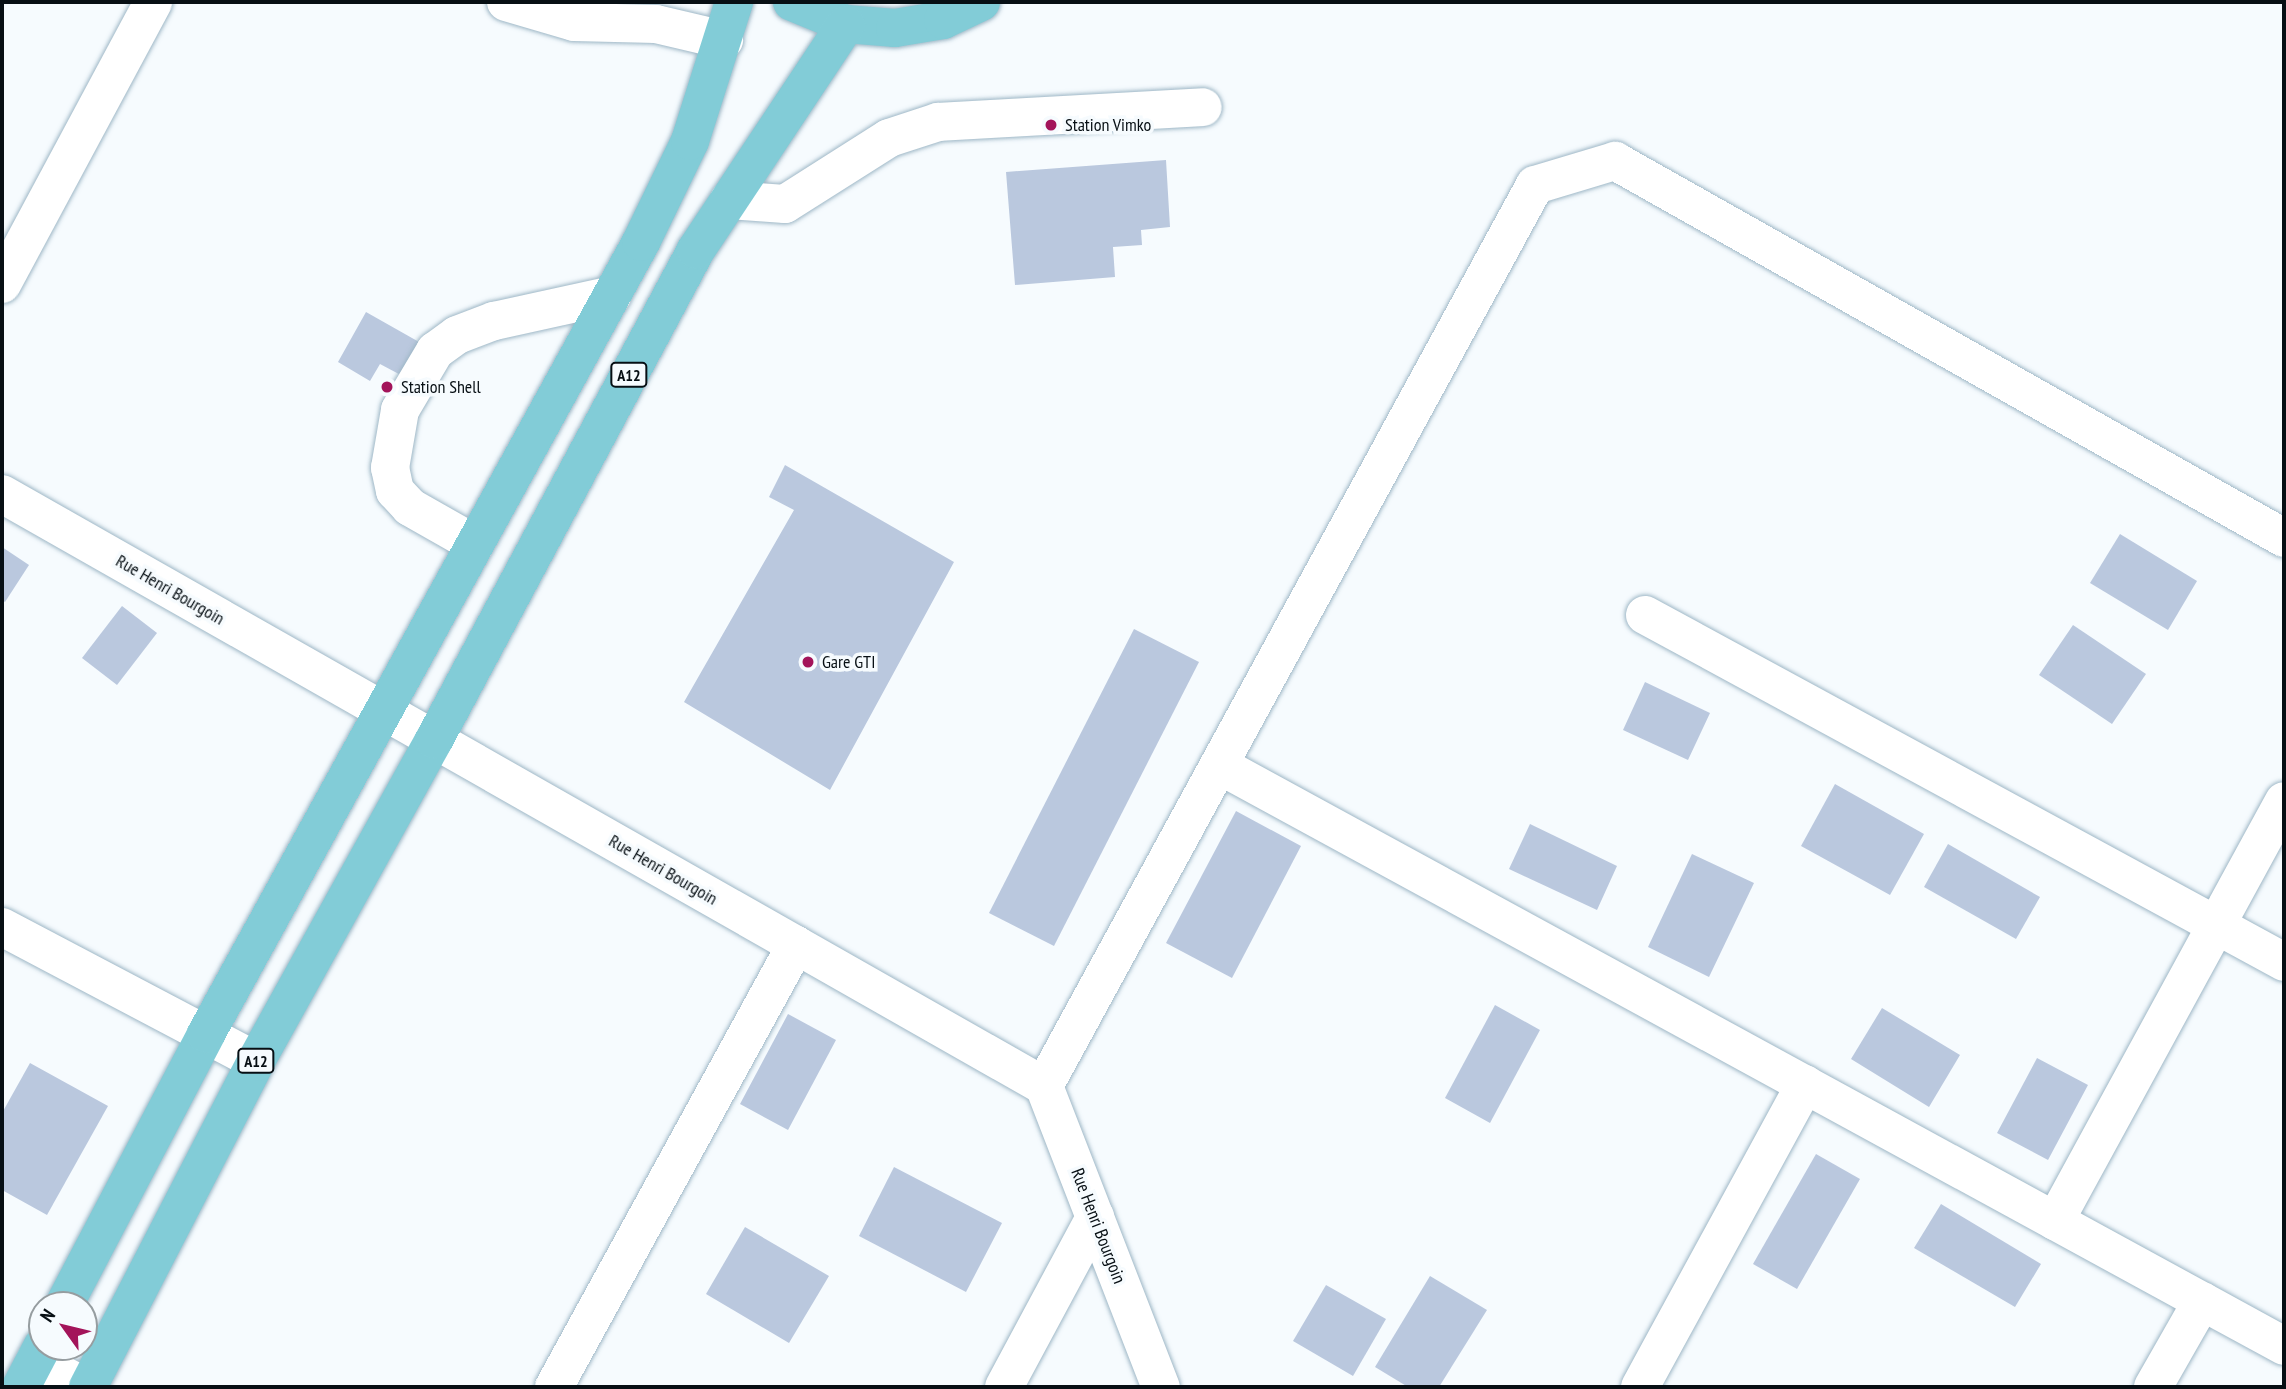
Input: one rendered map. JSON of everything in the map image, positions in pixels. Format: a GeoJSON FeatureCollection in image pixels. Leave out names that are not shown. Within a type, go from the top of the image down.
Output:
{"type":"FeatureCollection","features":[{"type":"Feature","properties":{"kind":"main road"},"geometry":{"type":"LineString","coordinates":[[71,1291],[206,1034],[612,295],[690,142],[734,2]]}},
{"type":"Feature","properties":{"kind":"main road"},"geometry":{"type":"LineString","coordinates":[[792,2],[846,24],[895,28],[943,20],[981,2]]}},
{"type":"Feature","properties":{"kind":"main road","name":"A12"},"geometry":{"type":"LineString","coordinates":[[87,1387],[256,1061],[435,740],[696,250],[846,24]]}},
{"type":"Feature","properties":{"kind":"street"},"geometry":{"type":"LineString","coordinates":[[2,284],[153,2]]}},
{"type":"Feature","properties":{"kind":"street"},"geometry":{"type":"LineString","coordinates":[[506,2],[574,22],[656,24],[724,40]]}},
{"type":"Feature","properties":{"kind":"street"},"geometry":{"type":"LineString","coordinates":[[729,200],[785,204],[889,138],[938,122],[1203,107]]}},
{"type":"Feature","properties":{"kind":"street"},"geometry":{"type":"LineString","coordinates":[[1044,1086],[1535,185],[1615,161],[2284,538]]}},
{"type":"Feature","properties":{"kind":"street"},"geometry":{"type":"LineString","coordinates":[[475,544],[410,506],[395,491],[390,468],[400,410],[435,351],[457,335],[494,321],[612,295]]}},
{"type":"Feature","properties":{"kind":"street","name":"Rue Henri Bourgoin"},"geometry":{"type":"LineString","coordinates":[[2,494],[1044,1086],[1161,1387]]}},
{"type":"Feature","properties":{"kind":"street"},"geometry":{"type":"LineString","coordinates":[[1645,615],[2284,962]]}},
{"type":"Feature","properties":{"kind":"street"},"geometry":{"type":"LineString","coordinates":[[1219,765],[2284,1346]]}},
{"type":"Feature","properties":{"kind":"street"},"geometry":{"type":"LineString","coordinates":[[2055,1221],[2284,801]]}},
{"type":"Feature","properties":{"kind":"street"},"geometry":{"type":"LineString","coordinates":[[2,927],[256,1061]]}},
{"type":"Feature","properties":{"kind":"street"},"geometry":{"type":"LineString","coordinates":[[555,1387],[796,945]]}},
{"type":"Feature","properties":{"kind":"street"},"geometry":{"type":"LineString","coordinates":[[1640,1387],[1805,1084]]}},
{"type":"Feature","properties":{"kind":"street"},"geometry":{"type":"LineString","coordinates":[[1004,1387],[1095,1217]]}},
{"type":"Feature","properties":{"kind":"street"},"geometry":{"type":"LineString","coordinates":[[2153,1387],[2202,1301]]}},
{"type":"Feature","properties":{"kind":"street"},"geometry":{"type":"LineString","coordinates":[[33,1365],[87,1387]]}},
{"type":"Feature","properties":{"kind":"building"},"geometry":{"type":"Polygon","coordinates":[[[1166,160],[1170,227],[1141,230],[1142,245],[1113,247],[1115,277],[1015,285],[1006,172],[1166,160]]]}},
{"type":"Feature","properties":{"kind":"building"},"geometry":{"type":"Polygon","coordinates":[[[366,312],[435,351],[427,389],[380,364],[370,381],[338,362],[366,312]]]}},
{"type":"Feature","properties":{"kind":"building"},"geometry":{"type":"Polygon","coordinates":[[[785,465],[954,562],[830,790],[684,702],[794,510],[769,497],[785,465]]]}},
{"type":"Feature","properties":{"kind":"building"},"geometry":{"type":"Polygon","coordinates":[[[2120,534],[2197,581],[2168,630],[2090,583],[2120,534]]]}},
{"type":"Feature","properties":{"kind":"building"},"geometry":{"type":"Polygon","coordinates":[[[2,547],[29,565],[5,602],[2,600],[2,547]]]}},
{"type":"Feature","properties":{"kind":"building"},"geometry":{"type":"Polygon","coordinates":[[[122,606],[157,633],[117,685],[82,658],[122,606]]]}},
{"type":"Feature","properties":{"kind":"building"},"geometry":{"type":"Polygon","coordinates":[[[2073,625],[2146,674],[2112,724],[2039,675],[2073,625]]]}},
{"type":"Feature","properties":{"kind":"building"},"geometry":{"type":"Polygon","coordinates":[[[1134,629],[1199,662],[1054,946],[989,913],[1134,629]]]}},
{"type":"Feature","properties":{"kind":"building"},"geometry":{"type":"Polygon","coordinates":[[[1645,682],[1710,713],[1688,760],[1623,730],[1645,682]]]}},
{"type":"Feature","properties":{"kind":"building"},"geometry":{"type":"Polygon","coordinates":[[[1835,784],[1924,834],[1890,895],[1801,846],[1835,784]]]}},
{"type":"Feature","properties":{"kind":"building"},"geometry":{"type":"Polygon","coordinates":[[[1236,811],[1301,846],[1232,978],[1166,943],[1236,811]]]}},
{"type":"Feature","properties":{"kind":"building"},"geometry":{"type":"Polygon","coordinates":[[[1530,824],[1617,866],[1597,910],[1509,869],[1530,824]]]}},
{"type":"Feature","properties":{"kind":"building"},"geometry":{"type":"Polygon","coordinates":[[[1948,844],[2040,897],[2016,939],[1924,887],[1948,844]]]}},
{"type":"Feature","properties":{"kind":"building"},"geometry":{"type":"Polygon","coordinates":[[[1692,854],[1754,883],[1709,977],[1648,947],[1692,854]]]}},
{"type":"Feature","properties":{"kind":"building"},"geometry":{"type":"Polygon","coordinates":[[[1495,1005],[1540,1030],[1490,1123],[1445,1098],[1495,1005]]]}},
{"type":"Feature","properties":{"kind":"building"},"geometry":{"type":"Polygon","coordinates":[[[1882,1008],[1960,1055],[1929,1107],[1851,1059],[1882,1008]]]}},
{"type":"Feature","properties":{"kind":"building"},"geometry":{"type":"Polygon","coordinates":[[[788,1014],[836,1040],[788,1130],[740,1104],[788,1014]]]}},
{"type":"Feature","properties":{"kind":"building"},"geometry":{"type":"Polygon","coordinates":[[[2037,1058],[2088,1085],[2048,1160],[1997,1133],[2037,1058]]]}},
{"type":"Feature","properties":{"kind":"building"},"geometry":{"type":"Polygon","coordinates":[[[30,1063],[108,1106],[47,1215],[2,1190],[2,1113],[30,1063]]]}},
{"type":"Feature","properties":{"kind":"building"},"geometry":{"type":"Polygon","coordinates":[[[1816,1154],[1860,1179],[1797,1289],[1753,1264],[1816,1154]]]}},
{"type":"Feature","properties":{"kind":"building"},"geometry":{"type":"Polygon","coordinates":[[[894,1167],[1002,1223],[966,1292],[859,1236],[894,1167]]]}},
{"type":"Feature","properties":{"kind":"building"},"geometry":{"type":"Polygon","coordinates":[[[1941,1204],[2041,1264],[2015,1307],[1914,1248],[1941,1204]]]}},
{"type":"Feature","properties":{"kind":"building"},"geometry":{"type":"Polygon","coordinates":[[[745,1227],[829,1276],[789,1343],[706,1294],[745,1227]]]}},
{"type":"Feature","properties":{"kind":"building"},"geometry":{"type":"Polygon","coordinates":[[[1430,1276],[1487,1310],[1439,1387],[1408,1387],[1375,1367],[1430,1276]]]}},
{"type":"Feature","properties":{"kind":"building"},"geometry":{"type":"Polygon","coordinates":[[[1326,1285],[1386,1319],[1353,1376],[1293,1341],[1326,1285]]]}},
{"type":"Feature","properties":{"kind":"place","name":"Station Vimko"},"geometry":{"type":"Point","coordinates":[1051,125]}},
{"type":"Feature","properties":{"kind":"place","name":"Station Shell"},"geometry":{"type":"Point","coordinates":[387,387]}},
{"type":"Feature","properties":{"kind":"place","name":"Gare GTI"},"geometry":{"type":"Point","coordinates":[808,662]}}]}
